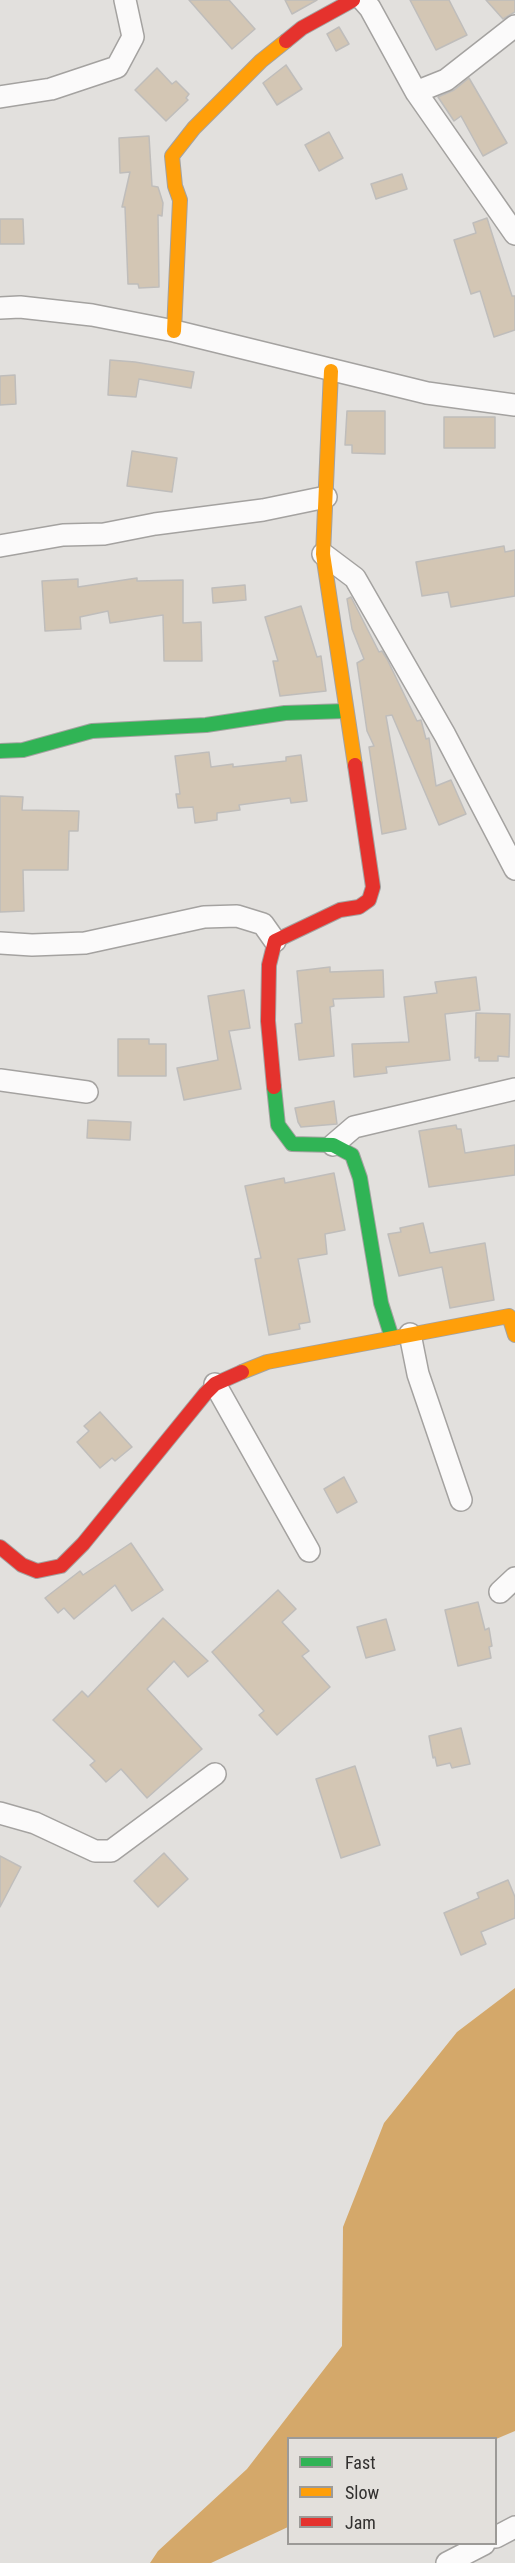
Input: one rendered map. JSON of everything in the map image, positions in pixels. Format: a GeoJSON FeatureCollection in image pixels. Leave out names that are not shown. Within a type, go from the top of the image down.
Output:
{"type":"FeatureCollection","features":[{"type":"Feature","properties":{"kind":"street"},"geometry":{"type":"LineString","coordinates":[[0,97],[51,89],[117,67],[134,37],[125,0]]}},
{"type":"Feature","properties":{"kind":"street"},"geometry":{"type":"LineString","coordinates":[[174,331],[180,200],[175,186],[172,156],[194,128],[261,61],[302,28],[353,0]]}},
{"type":"Feature","properties":{"kind":"street"},"geometry":{"type":"LineString","coordinates":[[363,0],[370,8],[416,92],[515,234]]}},
{"type":"Feature","properties":{"kind":"street"},"geometry":{"type":"LineString","coordinates":[[416,92],[446,80],[515,26]]}},
{"type":"Feature","properties":{"kind":"street"},"geometry":{"type":"LineString","coordinates":[[0,308],[20,307],[92,315],[174,331],[427,393],[515,405]]}},
{"type":"Feature","properties":{"kind":"street"},"geometry":{"type":"LineString","coordinates":[[275,941],[340,910],[359,907],[369,900],[374,888],[323,554],[331,371]]}},
{"type":"Feature","properties":{"kind":"street"},"geometry":{"type":"LineString","coordinates":[[0,546],[63,535],[104,534],[155,524],[263,510],[326,497]]}},
{"type":"Feature","properties":{"kind":"street"},"geometry":{"type":"LineString","coordinates":[[323,554],[355,578],[360,586],[465,772],[515,869]]}},
{"type":"Feature","properties":{"kind":"street"},"geometry":{"type":"LineString","coordinates":[[0,751],[23,750],[92,731],[206,725],[285,712],[346,711]]}},
{"type":"Feature","properties":{"kind":"street"},"geometry":{"type":"LineString","coordinates":[[0,943],[32,945],[85,943],[204,917],[237,916],[263,924],[275,941],[269,965],[268,1022],[278,1125],[291,1144],[333,1145],[352,1155],[360,1178],[381,1303],[401,1336],[418,1374],[461,1500]]}},
{"type":"Feature","properties":{"kind":"street"},"geometry":{"type":"LineString","coordinates":[[0,1080],[87,1092]]}},
{"type":"Feature","properties":{"kind":"street"},"geometry":{"type":"LineString","coordinates":[[333,1145],[354,1127],[515,1089]]}},
{"type":"Feature","properties":{"kind":"street"},"geometry":{"type":"LineString","coordinates":[[0,1547],[22,1565],[37,1571],[61,1566],[83,1544],[215,1384],[267,1362],[401,1336],[513,1322]]}},
{"type":"Feature","properties":{"kind":"street"},"geometry":{"type":"LineString","coordinates":[[215,1384],[309,1551]]}},
{"type":"Feature","properties":{"kind":"street"},"geometry":{"type":"LineString","coordinates":[[0,1813],[35,1823],[95,1851],[111,1851],[215,1774]]}},
{"type":"Feature","properties":{"kind":"street"},"geometry":{"type":"LineString","coordinates":[[497,2536],[515,2527]]}},
{"type":"Feature","properties":{"kind":"street"},"geometry":{"type":"LineString","coordinates":[[447,2563],[482,2545]]}},
{"type":"Feature","properties":{"kind":"shaded area"},"geometry":{"type":"Polygon","coordinates":[[[515,1988],[515,2431],[497,2439],[287,2437],[287,2527],[211,2563],[150,2563],[158,2551],[247,2469],[342,2346],[343,2227],[384,2123],[457,2032],[515,1988]]]}},
{"type":"Feature","properties":{"kind":"building"},"geometry":{"type":"Polygon","coordinates":[[[189,0],[229,0],[255,29],[232,49],[189,0]]]}},
{"type":"Feature","properties":{"kind":"building"},"geometry":{"type":"Polygon","coordinates":[[[285,0],[317,0],[292,14],[285,0]]]}},
{"type":"Feature","properties":{"kind":"building"},"geometry":{"type":"Polygon","coordinates":[[[410,0],[449,0],[467,35],[436,50],[410,0]]]}},
{"type":"Feature","properties":{"kind":"building"},"geometry":{"type":"Polygon","coordinates":[[[486,0],[515,0],[515,12],[503,19],[486,0]]]}},
{"type":"Feature","properties":{"kind":"building"},"geometry":{"type":"Polygon","coordinates":[[[339,27],[349,44],[336,51],[327,34],[339,27]]]}},
{"type":"Feature","properties":{"kind":"building"},"geometry":{"type":"Polygon","coordinates":[[[286,65],[302,89],[277,105],[263,83],[286,65]]]}},
{"type":"Feature","properties":{"kind":"building"},"geometry":{"type":"Polygon","coordinates":[[[157,68],[172,84],[176,81],[189,94],[186,98],[188,100],[166,121],[135,90],[157,68]]]}},
{"type":"Feature","properties":{"kind":"building"},"geometry":{"type":"Polygon","coordinates":[[[469,78],[507,143],[483,156],[461,116],[454,121],[438,97],[454,90],[469,78]]]}},
{"type":"Feature","properties":{"kind":"building"},"geometry":{"type":"Polygon","coordinates":[[[329,132],[343,158],[319,171],[305,145],[329,132]]]}},
{"type":"Feature","properties":{"kind":"building"},"geometry":{"type":"Polygon","coordinates":[[[149,136],[152,186],[158,187],[163,203],[162,216],[158,215],[159,287],[139,288],[138,284],[128,284],[125,207],[122,207],[130,172],[120,173],[119,138],[149,136]]]}},
{"type":"Feature","properties":{"kind":"building"},"geometry":{"type":"Polygon","coordinates":[[[402,174],[407,189],[376,199],[371,184],[402,174]]]}},
{"type":"Feature","properties":{"kind":"building"},"geometry":{"type":"Polygon","coordinates":[[[487,218],[512,296],[515,296],[515,330],[494,337],[480,291],[471,294],[454,240],[476,233],[473,223],[487,218]]]}},
{"type":"Feature","properties":{"kind":"building"},"geometry":{"type":"Polygon","coordinates":[[[0,219],[23,219],[24,244],[0,244],[0,219]]]}},
{"type":"Feature","properties":{"kind":"building"},"geometry":{"type":"Polygon","coordinates":[[[110,360],[194,372],[191,388],[139,379],[136,397],[108,395],[110,360]]]}},
{"type":"Feature","properties":{"kind":"building"},"geometry":{"type":"Polygon","coordinates":[[[15,375],[16,404],[0,405],[0,376],[15,375]]]}},
{"type":"Feature","properties":{"kind":"building"},"geometry":{"type":"Polygon","coordinates":[[[347,411],[385,411],[385,454],[352,453],[352,445],[345,445],[347,411]]]}},
{"type":"Feature","properties":{"kind":"building"},"geometry":{"type":"Polygon","coordinates":[[[444,417],[495,417],[495,448],[444,448],[444,417]]]}},
{"type":"Feature","properties":{"kind":"building"},"geometry":{"type":"Polygon","coordinates":[[[132,451],[177,458],[172,492],[127,486],[132,451]]]}},
{"type":"Feature","properties":{"kind":"building"},"geometry":{"type":"Polygon","coordinates":[[[504,546],[505,552],[515,550],[515,596],[451,607],[448,592],[422,596],[416,562],[504,546]]]}},
{"type":"Feature","properties":{"kind":"building"},"geometry":{"type":"Polygon","coordinates":[[[137,578],[137,581],[183,580],[183,623],[201,622],[202,661],[164,661],[163,615],[110,623],[108,611],[80,617],[81,629],[45,631],[42,581],[78,579],[78,587],[137,578]]]}},
{"type":"Feature","properties":{"kind":"building"},"geometry":{"type":"Polygon","coordinates":[[[245,585],[246,600],[213,603],[212,588],[245,585]]]}},
{"type":"Feature","properties":{"kind":"building"},"geometry":{"type":"Polygon","coordinates":[[[351,597],[379,652],[382,651],[387,659],[417,721],[421,720],[426,739],[429,738],[436,786],[451,780],[466,814],[439,825],[392,715],[386,716],[406,829],[382,834],[369,747],[374,746],[367,731],[357,663],[364,659],[352,629],[347,599],[351,597]]]}},
{"type":"Feature","properties":{"kind":"building"},"geometry":{"type":"Polygon","coordinates":[[[301,606],[317,657],[321,656],[326,691],[280,696],[273,661],[278,661],[265,617],[301,606]]]}},
{"type":"Feature","properties":{"kind":"building"},"geometry":{"type":"Polygon","coordinates":[[[209,752],[211,767],[286,761],[286,757],[301,755],[307,801],[291,803],[290,798],[239,805],[240,810],[217,813],[217,820],[195,823],[193,807],[178,808],[176,794],[180,794],[175,756],[209,752]]]}},
{"type":"Feature","properties":{"kind":"building"},"geometry":{"type":"Polygon","coordinates":[[[0,796],[23,797],[22,810],[79,811],[78,831],[69,831],[68,870],[23,870],[24,911],[0,912],[0,796]]]}},
{"type":"Feature","properties":{"kind":"building"},"geometry":{"type":"Polygon","coordinates":[[[330,967],[330,972],[383,970],[384,997],[333,999],[334,1006],[330,1007],[334,1056],[299,1060],[295,1024],[302,1023],[297,971],[330,967]]]}},
{"type":"Feature","properties":{"kind":"building"},"geometry":{"type":"Polygon","coordinates":[[[476,977],[480,1010],[445,1014],[450,1060],[386,1067],[387,1073],[354,1077],[352,1044],[409,1042],[404,997],[437,993],[435,982],[476,977]]]}},
{"type":"Feature","properties":{"kind":"building"},"geometry":{"type":"Polygon","coordinates":[[[244,990],[250,1028],[229,1031],[241,1089],[184,1100],[177,1068],[218,1060],[208,996],[244,990]]]}},
{"type":"Feature","properties":{"kind":"building"},"geometry":{"type":"Polygon","coordinates":[[[476,1013],[510,1014],[509,1057],[498,1056],[498,1061],[479,1061],[479,1057],[475,1058],[476,1013]]]}},
{"type":"Feature","properties":{"kind":"building"},"geometry":{"type":"Polygon","coordinates":[[[118,1039],[149,1039],[149,1044],[166,1044],[166,1076],[118,1076],[118,1039]]]}},
{"type":"Feature","properties":{"kind":"building"},"geometry":{"type":"Polygon","coordinates":[[[334,1101],[337,1124],[301,1127],[295,1108],[334,1101]]]}},
{"type":"Feature","properties":{"kind":"building"},"geometry":{"type":"Polygon","coordinates":[[[88,1120],[131,1122],[130,1140],[87,1138],[88,1120]]]}},
{"type":"Feature","properties":{"kind":"building"},"geometry":{"type":"Polygon","coordinates":[[[456,1125],[457,1129],[461,1129],[465,1153],[515,1145],[515,1175],[429,1187],[419,1131],[456,1125]]]}},
{"type":"Feature","properties":{"kind":"building"},"geometry":{"type":"Polygon","coordinates":[[[334,1173],[345,1230],[325,1234],[327,1254],[298,1259],[310,1322],[299,1324],[300,1329],[269,1335],[255,1259],[261,1258],[245,1186],[284,1178],[285,1183],[334,1173]]]}},
{"type":"Feature","properties":{"kind":"building"},"geometry":{"type":"Polygon","coordinates":[[[423,1223],[430,1253],[485,1243],[494,1300],[450,1308],[442,1267],[399,1276],[388,1234],[401,1232],[400,1228],[423,1223]]]}},
{"type":"Feature","properties":{"kind":"building"},"geometry":{"type":"Polygon","coordinates":[[[100,1412],[132,1447],[115,1461],[112,1458],[100,1468],[77,1442],[89,1431],[84,1426],[100,1412]]]}},
{"type":"Feature","properties":{"kind":"building"},"geometry":{"type":"Polygon","coordinates":[[[344,1477],[357,1502],[337,1513],[324,1489],[344,1477]]]}},
{"type":"Feature","properties":{"kind":"building"},"geometry":{"type":"Polygon","coordinates":[[[131,1543],[163,1590],[132,1611],[115,1585],[74,1619],[64,1608],[58,1613],[45,1598],[80,1571],[83,1575],[131,1543]]]}},
{"type":"Feature","properties":{"kind":"building"},"geometry":{"type":"Polygon","coordinates":[[[278,1590],[296,1609],[282,1622],[309,1651],[302,1656],[330,1687],[277,1735],[259,1715],[264,1711],[212,1652],[278,1590]]]}},
{"type":"Feature","properties":{"kind":"building"},"geometry":{"type":"Polygon","coordinates":[[[478,1602],[485,1630],[489,1628],[491,1658],[458,1666],[445,1610],[478,1602]]]}},
{"type":"Feature","properties":{"kind":"building"},"geometry":{"type":"Polygon","coordinates":[[[163,1618],[208,1661],[188,1677],[174,1661],[147,1689],[202,1749],[147,1798],[121,1769],[106,1782],[90,1765],[95,1761],[53,1720],[82,1691],[88,1697],[163,1618]]]}},
{"type":"Feature","properties":{"kind":"building"},"geometry":{"type":"Polygon","coordinates":[[[386,1619],[395,1650],[366,1658],[357,1627],[386,1619]]]}},
{"type":"Feature","properties":{"kind":"building"},"geometry":{"type":"Polygon","coordinates":[[[461,1728],[470,1764],[452,1768],[450,1763],[437,1766],[435,1757],[433,1758],[429,1736],[461,1728]]]}},
{"type":"Feature","properties":{"kind":"building"},"geometry":{"type":"Polygon","coordinates":[[[355,1766],[380,1845],[341,1858],[316,1779],[355,1766]]]}},
{"type":"Feature","properties":{"kind":"building"},"geometry":{"type":"Polygon","coordinates":[[[164,1853],[188,1879],[158,1907],[134,1881],[164,1853]]]}},
{"type":"Feature","properties":{"kind":"building"},"geometry":{"type":"Polygon","coordinates":[[[0,1856],[21,1867],[0,1907],[0,1856]]]}},
{"type":"Feature","properties":{"kind":"building"},"geometry":{"type":"Polygon","coordinates":[[[508,1880],[515,1897],[515,1918],[481,1932],[486,1944],[461,1955],[444,1913],[479,1898],[477,1893],[508,1880]]]}},
{"type":"Feature","properties":{"kind":"traffic: fast"},"geometry":{"type":"LineString","coordinates":[[0,751],[23,750],[92,731],[206,725],[285,713],[346,711]]}},
{"type":"Feature","properties":{"kind":"traffic: fast"},"geometry":{"type":"LineString","coordinates":[[274,1087],[278,1125],[292,1144],[333,1145],[352,1155],[360,1178],[381,1303],[392,1338]]}},
{"type":"Feature","properties":{"kind":"traffic: slow"},"geometry":{"type":"LineString","coordinates":[[174,331],[180,200],[175,186],[172,156],[194,128],[261,61],[286,41]]}},
{"type":"Feature","properties":{"kind":"traffic: slow"},"geometry":{"type":"LineString","coordinates":[[331,371],[323,554],[355,765]]}},
{"type":"Feature","properties":{"kind":"traffic: slow"},"geometry":{"type":"LineString","coordinates":[[242,1372],[267,1362],[509,1316],[515,1335]]}},
{"type":"Feature","properties":{"kind":"traffic: jam"},"geometry":{"type":"LineString","coordinates":[[286,41],[302,28],[353,0]]}},
{"type":"Feature","properties":{"kind":"traffic: jam"},"geometry":{"type":"LineString","coordinates":[[274,1087],[268,1021],[269,965],[275,941],[340,910],[359,907],[369,900],[373,887],[355,765]]}},
{"type":"Feature","properties":{"kind":"traffic: jam"},"geometry":{"type":"LineString","coordinates":[[0,1547],[22,1565],[37,1571],[61,1566],[83,1544],[205,1394],[215,1384],[242,1372]]}}]}
